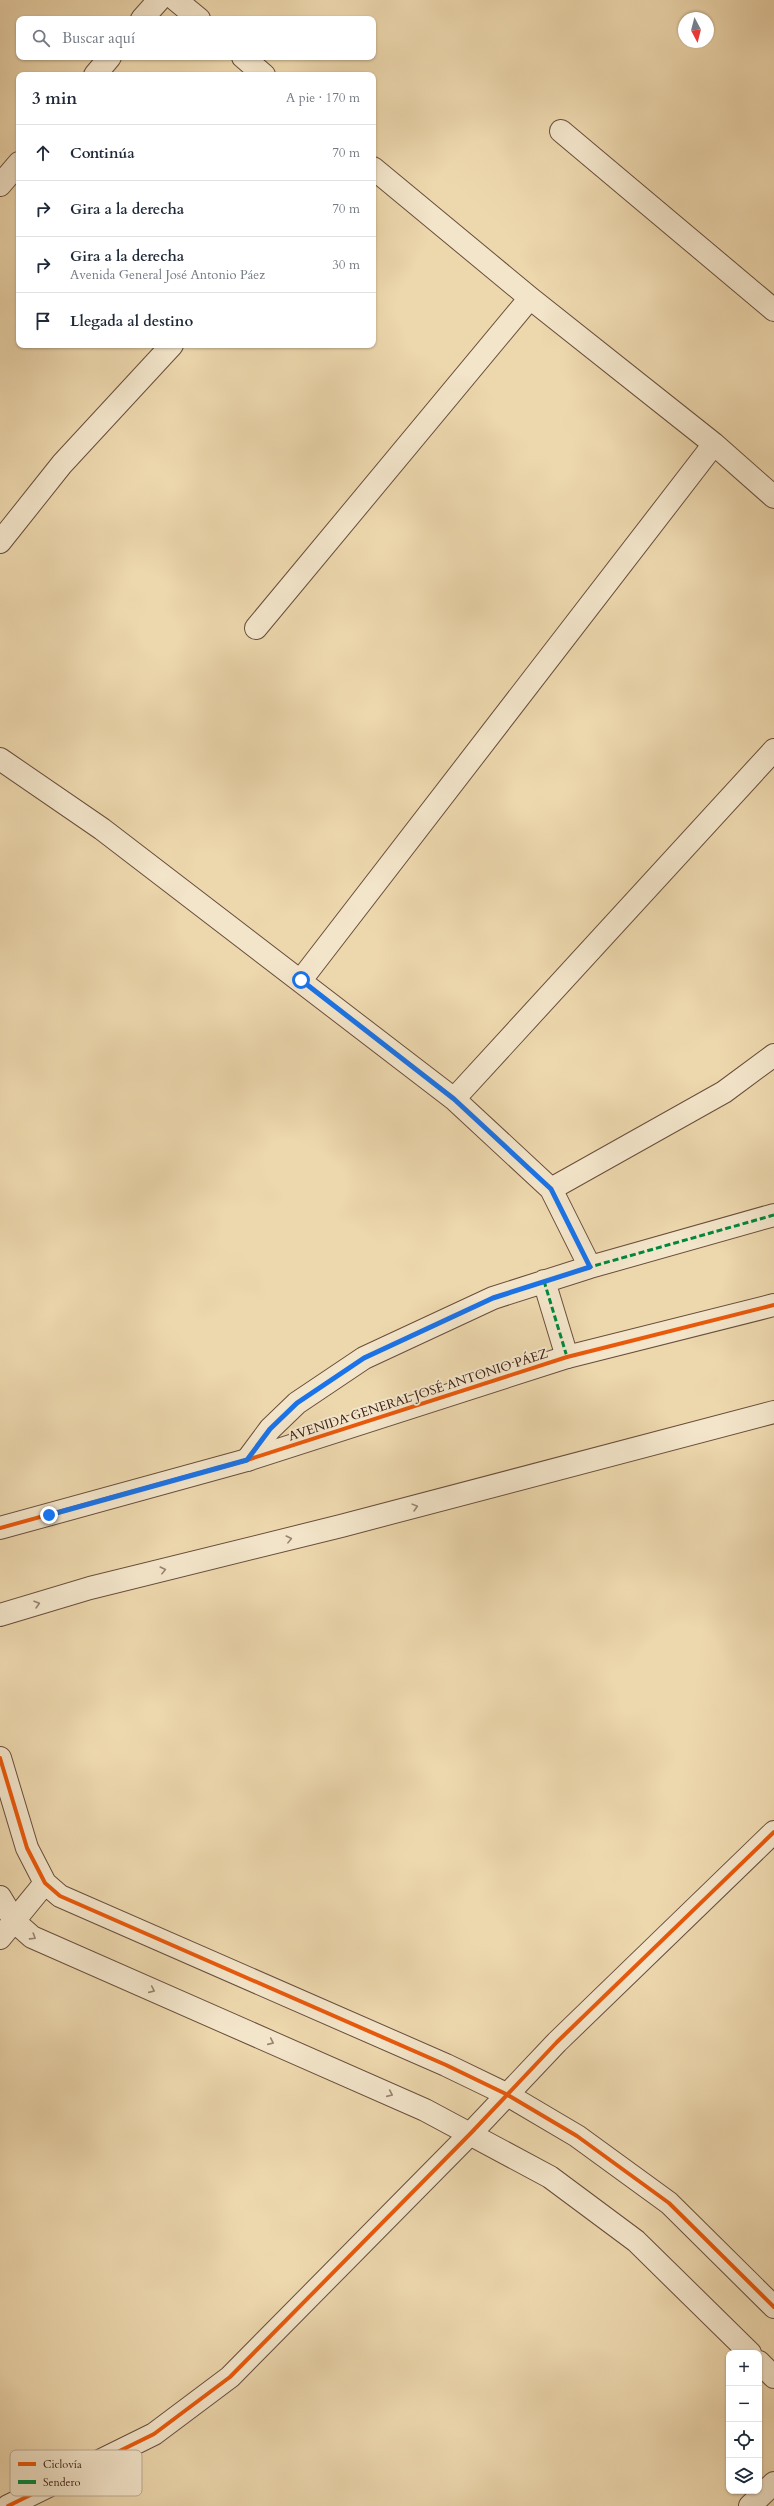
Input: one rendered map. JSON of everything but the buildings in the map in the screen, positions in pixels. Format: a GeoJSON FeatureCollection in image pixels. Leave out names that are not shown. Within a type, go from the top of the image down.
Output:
{"type":"FeatureCollection","features":[{"type":"Feature","properties":{"kind":"street"},"geometry":{"type":"LineString","coordinates":[[145,16],[159,0]]}},
{"type":"Feature","properties":{"kind":"street"},"geometry":{"type":"LineString","coordinates":[[176,0],[195,16]]}},
{"type":"Feature","properties":{"kind":"street"},"geometry":{"type":"LineString","coordinates":[[97,72],[107,60]]}},
{"type":"Feature","properties":{"kind":"street"},"geometry":{"type":"LineString","coordinates":[[246,60],[260,72]]}},
{"type":"Feature","properties":{"kind":"street"},"geometry":{"type":"LineString","coordinates":[[561,131],[774,310]]}},
{"type":"Feature","properties":{"kind":"street"},"geometry":{"type":"LineString","coordinates":[[0,185],[16,166]]}},
{"type":"Feature","properties":{"kind":"street"},"geometry":{"type":"LineString","coordinates":[[376,170],[530,298],[714,444],[774,497]]}},
{"type":"Feature","properties":{"kind":"street"},"geometry":{"type":"LineString","coordinates":[[256,628],[530,298]]}},
{"type":"Feature","properties":{"kind":"street"},"geometry":{"type":"LineString","coordinates":[[0,542],[62,464],[169,348]]}},
{"type":"Feature","properties":{"kind":"street"},"geometry":{"type":"LineString","coordinates":[[301,980],[714,444]]}},
{"type":"Feature","properties":{"kind":"street"},"geometry":{"type":"LineString","coordinates":[[454,1099],[774,750]]}},
{"type":"Feature","properties":{"kind":"street"},"geometry":{"type":"LineString","coordinates":[[0,759],[102,829],[301,980],[454,1099],[551,1189],[590,1267]]}},
{"type":"Feature","properties":{"kind":"street"},"geometry":{"type":"LineString","coordinates":[[551,1189],[724,1092],[774,1055]]}},
{"type":"Feature","properties":{"kind":"street"},"geometry":{"type":"LineString","coordinates":[[247,1460],[270,1429],[297,1403],[364,1358],[493,1298],[590,1267],[774,1215]]}},
{"type":"Feature","properties":{"kind":"street"},"geometry":{"type":"LineString","coordinates":[[544,1281],[567,1357]]}},
{"type":"Feature","properties":{"kind":"street","name":"AVENIDA GENERAL JOSÉ ANTONIO PÁEZ"},"geometry":{"type":"LineString","coordinates":[[0,1528],[247,1460],[567,1357],[774,1305]]}},
{"type":"Feature","properties":{"kind":"street"},"geometry":{"type":"LineString","coordinates":[[0,1615],[90,1588],[341,1526],[774,1412]]}},
{"type":"Feature","properties":{"kind":"street"},"geometry":{"type":"LineString","coordinates":[[0,1758],[27,1848],[45,1883],[60,1896],[446,2065],[506,2094],[577,2136],[669,2203],[774,2307]]}},
{"type":"Feature","properties":{"kind":"street"},"geometry":{"type":"LineString","coordinates":[[122,2450],[154,2434],[230,2377],[471,2133],[506,2094],[774,1832]]}},
{"type":"Feature","properties":{"kind":"street"},"geometry":{"type":"LineString","coordinates":[[0,1938],[15,1922],[45,1883]]}},
{"type":"Feature","properties":{"kind":"street"},"geometry":{"type":"LineString","coordinates":[[0,1897],[15,1922],[32,1937],[425,2110],[471,2133],[550,2177],[636,2241],[747,2350]]}},
{"type":"Feature","properties":{"kind":"street"},"geometry":{"type":"LineString","coordinates":[[762,2365],[774,2377]]}},
{"type":"Feature","properties":{"kind":"street"},"geometry":{"type":"LineString","coordinates":[[750,2506],[774,2483]]}},
{"type":"Feature","properties":{"kind":"street"},"geometry":{"type":"LineString","coordinates":[[8,2506],[28,2496]]}},
{"type":"Feature","properties":{"kind":"marked path"},"geometry":{"type":"LineString","coordinates":[[248,1459],[270,1429],[297,1403],[364,1358],[493,1298],[590,1267],[774,1215]]}},
{"type":"Feature","properties":{"kind":"marked path"},"geometry":{"type":"LineString","coordinates":[[544,1281],[567,1357]]}},
{"type":"Feature","properties":{"kind":"cycle path"},"geometry":{"type":"LineString","coordinates":[[0,1528],[247,1460],[567,1357],[774,1305]]}},
{"type":"Feature","properties":{"kind":"cycle path"},"geometry":{"type":"LineString","coordinates":[[0,1758],[27,1848],[45,1883],[60,1896],[446,2065],[506,2094],[577,2136],[669,2203],[774,2307]]}},
{"type":"Feature","properties":{"kind":"cycle path"},"geometry":{"type":"LineString","coordinates":[[122,2450],[154,2434],[230,2377],[471,2133],[557,2042],[774,1832]]}},
{"type":"Feature","properties":{"kind":"cycle path"},"geometry":{"type":"LineString","coordinates":[[8,2506],[28,2496]]}},
{"type":"Feature","properties":{"kind":"route"},"geometry":{"type":"LineString","coordinates":[[49,1515],[247,1460],[270,1429],[297,1403],[364,1358],[493,1298],[590,1267],[551,1189],[454,1099],[301,980]]}}]}
